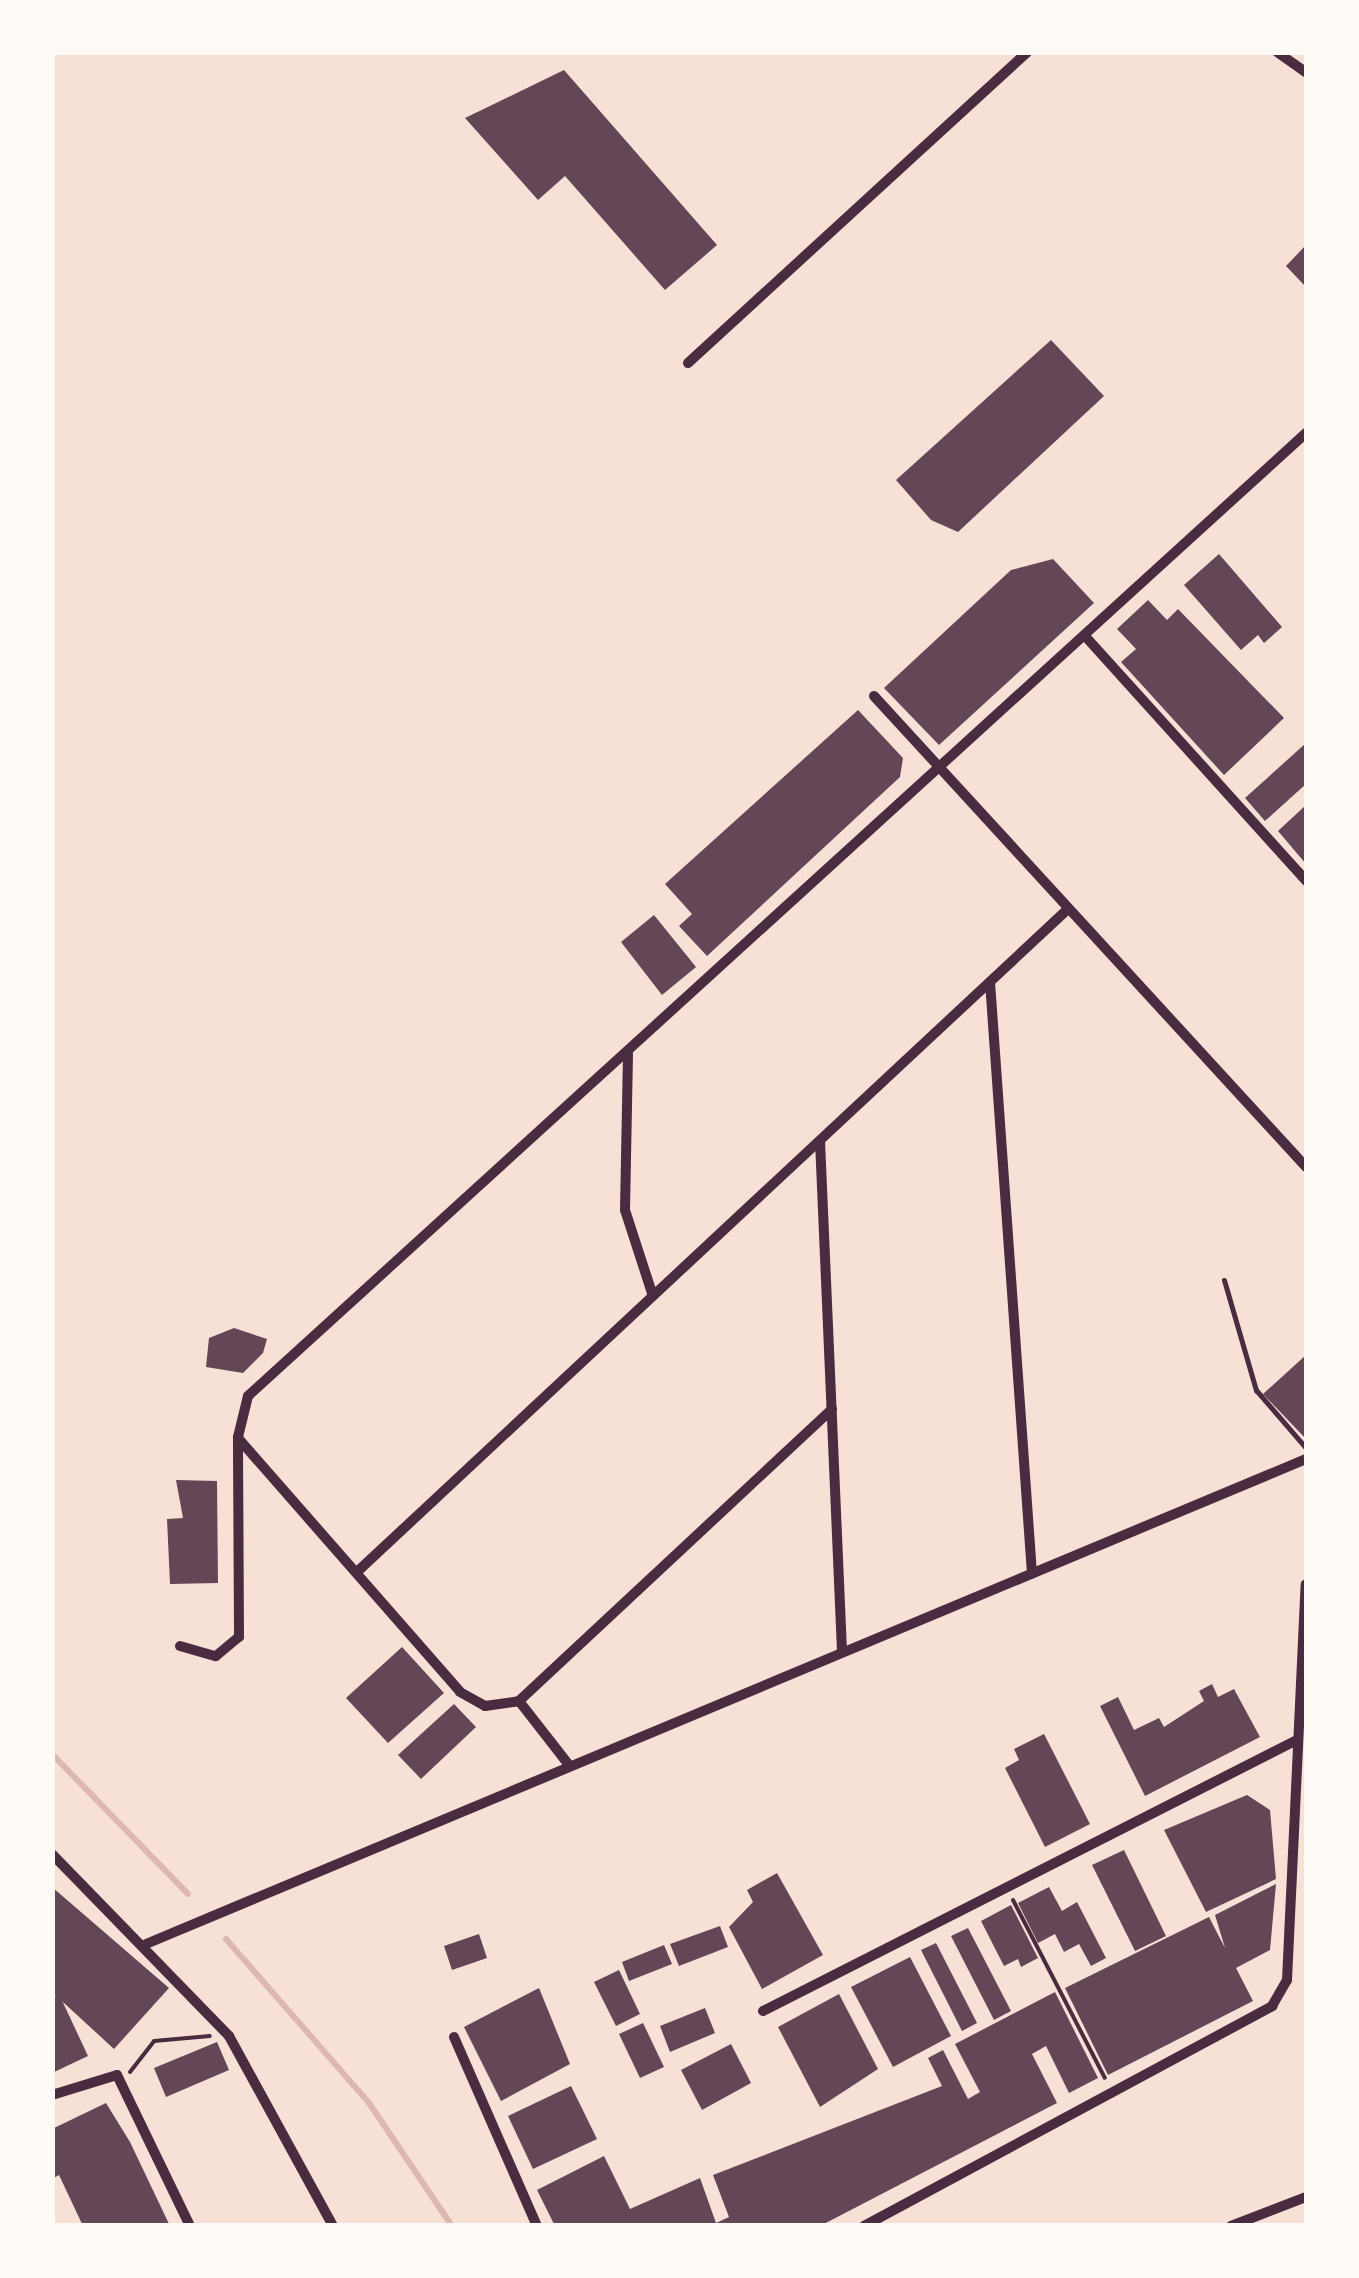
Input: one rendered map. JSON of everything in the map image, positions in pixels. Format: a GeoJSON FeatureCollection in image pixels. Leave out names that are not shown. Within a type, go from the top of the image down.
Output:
{"type":"FeatureCollection","features":[{"type":"Feature","properties":{"kind":"street"},"geometry":{"type":"LineString","coordinates":[[688,363],[1027,52]]}},
{"type":"Feature","properties":{"kind":"street"},"geometry":{"type":"LineString","coordinates":[[1286,55],[1306,72]]}},
{"type":"Feature","properties":{"kind":"street"},"geometry":{"type":"LineString","coordinates":[[180,1646],[216,1656],[239,1637],[238,1437],[248,1396],[1306,433]]}},
{"type":"Feature","properties":{"kind":"street"},"geometry":{"type":"LineString","coordinates":[[1085,636],[1306,881]]}},
{"type":"Feature","properties":{"kind":"street"},"geometry":{"type":"LineString","coordinates":[[874,696],[1306,1166]]}},
{"type":"Feature","properties":{"kind":"street"},"geometry":{"type":"LineString","coordinates":[[358,1571],[1068,909]]}},
{"type":"Feature","properties":{"kind":"street"},"geometry":{"type":"LineString","coordinates":[[990,982],[1032,1574]]}},
{"type":"Feature","properties":{"kind":"street"},"geometry":{"type":"LineString","coordinates":[[628,1054],[625,1210],[653,1296]]}},
{"type":"Feature","properties":{"kind":"street"},"geometry":{"type":"LineString","coordinates":[[820,1141],[842,1652]]}},
{"type":"Feature","properties":{"kind":"street"},"geometry":{"type":"LineString","coordinates":[[1294,1154],[1306,1142]]}},
{"type":"Feature","properties":{"kind":"street"},"geometry":{"type":"LineString","coordinates":[[238,1437],[460,1692],[486,1706],[519,1702],[832,1410]]}},
{"type":"Feature","properties":{"kind":"street"},"geometry":{"type":"LineString","coordinates":[[146,1944],[1306,1460]]}},
{"type":"Feature","properties":{"kind":"street"},"geometry":{"type":"LineString","coordinates":[[864,2226],[1114,2096],[1272,2006],[1287,1980],[1306,1584]]}},
{"type":"Feature","properties":{"kind":"street"},"geometry":{"type":"LineString","coordinates":[[519,1702],[569,1765]]}},
{"type":"Feature","properties":{"kind":"street"},"geometry":{"type":"LineString","coordinates":[[764,2011],[1296,1740]]}},
{"type":"Feature","properties":{"kind":"street"},"geometry":{"type":"LineString","coordinates":[[52,1854],[146,1944],[229,2036],[333,2226]]}},
{"type":"Feature","properties":{"kind":"street"},"geometry":{"type":"LineString","coordinates":[[454,2037],[537,2226]]}},
{"type":"Feature","properties":{"kind":"street"},"geometry":{"type":"LineString","coordinates":[[52,2095],[119,2079],[190,2226]]}},
{"type":"Feature","properties":{"kind":"street"},"geometry":{"type":"LineString","coordinates":[[1231,2226],[1306,2197]]}},
{"type":"Feature","properties":{"kind":"lane"},"geometry":{"type":"LineString","coordinates":[[1224,1280],[1256,1390],[1306,1448]]}},
{"type":"Feature","properties":{"kind":"path"},"geometry":{"type":"LineString","coordinates":[[1005,1885],[1114,2096]]}},
{"type":"Feature","properties":{"kind":"path"},"geometry":{"type":"LineString","coordinates":[[119,2079],[154,2041],[229,2036]]}},
{"type":"Feature","properties":{"kind":"building"},"geometry":{"type":"Polygon","coordinates":[[[564,70],[717,245],[665,290],[565,176],[538,200],[465,118],[564,70]]]}},
{"type":"Feature","properties":{"kind":"building"},"geometry":{"type":"Polygon","coordinates":[[[1306,245],[1306,287],[1286,266],[1306,245]]]}},
{"type":"Feature","properties":{"kind":"building"},"geometry":{"type":"Polygon","coordinates":[[[1051,340],[1104,396],[958,532],[931,520],[896,480],[1051,340]]]}},
{"type":"Feature","properties":{"kind":"building"},"geometry":{"type":"Polygon","coordinates":[[[1219,554],[1282,627],[1264,643],[1258,635],[1241,650],[1184,585],[1219,554]]]}},
{"type":"Feature","properties":{"kind":"building"},"geometry":{"type":"Polygon","coordinates":[[[1053,559],[1094,603],[939,745],[884,688],[1011,570],[1053,559]]]}},
{"type":"Feature","properties":{"kind":"building"},"geometry":{"type":"Polygon","coordinates":[[[1148,600],[1167,620],[1178,609],[1284,718],[1224,775],[1121,662],[1136,649],[1117,629],[1148,600]]]}},
{"type":"Feature","properties":{"kind":"building"},"geometry":{"type":"Polygon","coordinates":[[[858,710],[903,758],[900,777],[707,956],[679,926],[692,914],[665,884],[858,710]]]}},
{"type":"Feature","properties":{"kind":"building"},"geometry":{"type":"Polygon","coordinates":[[[1306,743],[1306,784],[1265,821],[1245,798],[1306,743]]]}},
{"type":"Feature","properties":{"kind":"building"},"geometry":{"type":"Polygon","coordinates":[[[1306,805],[1306,864],[1278,831],[1306,805]]]}},
{"type":"Feature","properties":{"kind":"building"},"geometry":{"type":"Polygon","coordinates":[[[654,915],[696,967],[662,995],[621,942],[654,915]]]}},
{"type":"Feature","properties":{"kind":"building"},"geometry":{"type":"Polygon","coordinates":[[[234,1328],[267,1339],[263,1353],[243,1373],[206,1367],[209,1338],[234,1328]]]}},
{"type":"Feature","properties":{"kind":"building"},"geometry":{"type":"Polygon","coordinates":[[[1306,1355],[1306,1439],[1263,1394],[1306,1355]]]}},
{"type":"Feature","properties":{"kind":"building"},"geometry":{"type":"Polygon","coordinates":[[[176,1480],[217,1481],[218,1583],[170,1584],[167,1519],[183,1518],[176,1480]]]}},
{"type":"Feature","properties":{"kind":"building"},"geometry":{"type":"Polygon","coordinates":[[[402,1647],[444,1693],[388,1743],[346,1698],[402,1647]]]}},
{"type":"Feature","properties":{"kind":"building"},"geometry":{"type":"Polygon","coordinates":[[[1212,1684],[1218,1697],[1234,1689],[1260,1737],[1145,1796],[1100,1706],[1118,1697],[1134,1730],[1159,1718],[1164,1727],[1204,1701],[1199,1691],[1212,1684]]]}},
{"type":"Feature","properties":{"kind":"building"},"geometry":{"type":"Polygon","coordinates":[[[454,1704],[476,1727],[421,1779],[398,1755],[454,1704]]]}},
{"type":"Feature","properties":{"kind":"building"},"geometry":{"type":"Polygon","coordinates":[[[1044,1734],[1090,1824],[1045,1847],[1005,1768],[1019,1760],[1014,1749],[1044,1734]]]}},
{"type":"Feature","properties":{"kind":"building"},"geometry":{"type":"Polygon","coordinates":[[[1247,1795],[1270,1810],[1276,1879],[1206,1912],[1164,1830],[1247,1795]]]}},
{"type":"Feature","properties":{"kind":"building"},"geometry":{"type":"Polygon","coordinates":[[[1124,1850],[1166,1936],[1135,1951],[1092,1865],[1124,1850]]]}},
{"type":"Feature","properties":{"kind":"building"},"geometry":{"type":"Polygon","coordinates":[[[777,1873],[823,1955],[762,1989],[729,1927],[753,1902],[747,1890],[777,1873]]]}},
{"type":"Feature","properties":{"kind":"building"},"geometry":{"type":"Polygon","coordinates":[[[1276,1884],[1270,1950],[1236,1968],[1253,2001],[1108,2075],[1065,1988],[1209,1917],[1225,1948],[1215,1915],[1276,1884]]]}},
{"type":"Feature","properties":{"kind":"building"},"geometry":{"type":"Polygon","coordinates":[[[52,1887],[169,1988],[114,2049],[52,1992],[52,1887]]]}},
{"type":"Feature","properties":{"kind":"building"},"geometry":{"type":"Polygon","coordinates":[[[1049,1887],[1062,1911],[1077,1902],[1106,1958],[1091,1966],[1079,1944],[1064,1952],[1055,1934],[1038,1943],[1018,1903],[1049,1887]]]}},
{"type":"Feature","properties":{"kind":"building"},"geometry":{"type":"Polygon","coordinates":[[[1011,1905],[1038,1958],[1021,1967],[1018,1959],[1004,1966],[981,1921],[1011,1905]]]}},
{"type":"Feature","properties":{"kind":"building"},"geometry":{"type":"Polygon","coordinates":[[[720,1926],[728,1947],[679,1966],[670,1944],[720,1926]]]}},
{"type":"Feature","properties":{"kind":"building"},"geometry":{"type":"Polygon","coordinates":[[[968,1928],[1011,2011],[994,2020],[951,1936],[968,1928]]]}},
{"type":"Feature","properties":{"kind":"building"},"geometry":{"type":"Polygon","coordinates":[[[479,1934],[487,1958],[452,1970],[444,1946],[479,1934]]]}},
{"type":"Feature","properties":{"kind":"building"},"geometry":{"type":"Polygon","coordinates":[[[936,1943],[977,2023],[962,2031],[921,1950],[936,1943]]]}},
{"type":"Feature","properties":{"kind":"building"},"geometry":{"type":"Polygon","coordinates":[[[664,1945],[672,1964],[629,1981],[622,1962],[664,1945]]]}},
{"type":"Feature","properties":{"kind":"building"},"geometry":{"type":"Polygon","coordinates":[[[910,1957],[951,2036],[893,2067],[851,1987],[910,1957]]]}},
{"type":"Feature","properties":{"kind":"building"},"geometry":{"type":"Polygon","coordinates":[[[619,1970],[640,2014],[616,2026],[594,1982],[619,1970]]]}},
{"type":"Feature","properties":{"kind":"building"},"geometry":{"type":"Polygon","coordinates":[[[539,1988],[570,2064],[501,2101],[464,2027],[539,1988]]]}},
{"type":"Feature","properties":{"kind":"building"},"geometry":{"type":"Polygon","coordinates":[[[1055,1992],[1098,2078],[1069,2093],[1046,2046],[1032,2054],[1057,2103],[820,2226],[555,2226],[537,2190],[604,2156],[630,2209],[700,2178],[716,2223],[729,2217],[713,2175],[942,2086],[928,2058],[943,2050],[968,2099],[980,2092],[955,2044],[1055,1992]]]}},
{"type":"Feature","properties":{"kind":"building"},"geometry":{"type":"Polygon","coordinates":[[[59,1994],[88,2056],[52,2073],[52,1997],[59,1994]]]}},
{"type":"Feature","properties":{"kind":"building"},"geometry":{"type":"Polygon","coordinates":[[[839,1994],[878,2069],[820,2107],[778,2027],[839,1994]]]}},
{"type":"Feature","properties":{"kind":"building"},"geometry":{"type":"Polygon","coordinates":[[[705,2008],[715,2033],[670,2052],[660,2026],[705,2008]]]}},
{"type":"Feature","properties":{"kind":"building"},"geometry":{"type":"Polygon","coordinates":[[[643,2023],[664,2067],[640,2078],[619,2034],[643,2023]]]}},
{"type":"Feature","properties":{"kind":"building"},"geometry":{"type":"Polygon","coordinates":[[[217,2042],[229,2070],[166,2097],[154,2068],[217,2042]]]}},
{"type":"Feature","properties":{"kind":"building"},"geometry":{"type":"Polygon","coordinates":[[[731,2044],[751,2083],[702,2110],[681,2070],[731,2044]]]}},
{"type":"Feature","properties":{"kind":"building"},"geometry":{"type":"Polygon","coordinates":[[[571,2086],[597,2139],[533,2169],[508,2116],[571,2086]]]}},
{"type":"Feature","properties":{"kind":"building"},"geometry":{"type":"Polygon","coordinates":[[[106,2103],[130,2142],[170,2226],[83,2226],[59,2175],[52,2179],[52,2129],[106,2103]]]}},
{"type":"Feature","properties":{"kind":"waterway"},"geometry":{"type":"LineString","coordinates":[[52,1754],[188,1894]]}},
{"type":"Feature","properties":{"kind":"waterway"},"geometry":{"type":"LineString","coordinates":[[226,1939],[369,2103],[452,2226]]}}]}
